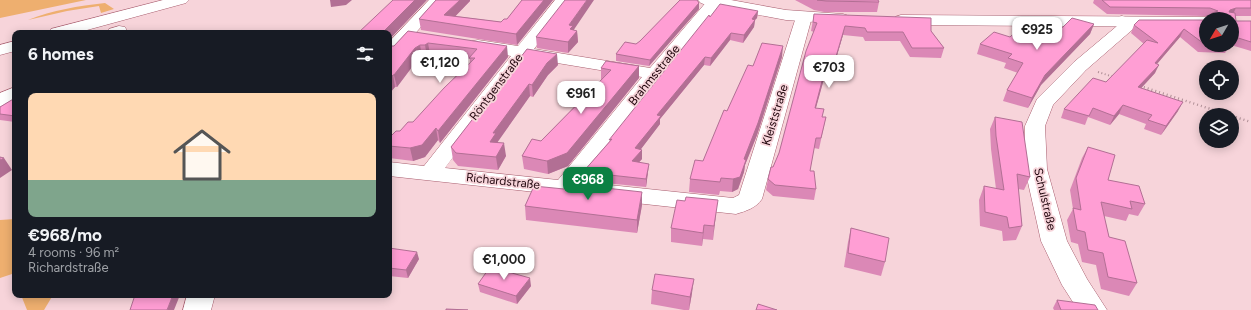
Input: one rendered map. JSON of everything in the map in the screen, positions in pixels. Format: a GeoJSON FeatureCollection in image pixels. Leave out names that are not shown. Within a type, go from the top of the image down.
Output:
{"type":"FeatureCollection","features":[{"type":"Feature","properties":{"kind":"street"},"geometry":{"type":"LineString","coordinates":[[68,30],[181,0]]}},
{"type":"Feature","properties":{"kind":"street"},"geometry":{"type":"LineString","coordinates":[[392,50],[414,35],[437,0]]}},
{"type":"Feature","properties":{"kind":"street","name":"Röntgenstraße"},"geometry":{"type":"LineString","coordinates":[[430,174],[563,0]]}},
{"type":"Feature","properties":{"kind":"street"},"geometry":{"type":"LineString","coordinates":[[711,1],[796,10],[859,20]]}},
{"type":"Feature","properties":{"kind":"street","name":"Brahmsstraße"},"geometry":{"type":"LineString","coordinates":[[565,187],[711,1]]}},
{"type":"Feature","properties":{"kind":"street","name":"Kleiststraße"},"geometry":{"type":"LineString","coordinates":[[736,206],[750,199],[796,10]]}},
{"type":"Feature","properties":{"kind":"street"},"geometry":{"type":"LineString","coordinates":[[889,20],[1199,22]]}},
{"type":"Feature","properties":{"kind":"street","name":"Schulstraße"},"geometry":{"type":"LineString","coordinates":[[1093,310],[1076,285],[1054,241],[1036,169],[1035,126],[1044,104],[1080,66],[1126,27],[1122,21]]}},
{"type":"Feature","properties":{"kind":"street"},"geometry":{"type":"LineString","coordinates":[[461,42],[655,74]]}},
{"type":"Feature","properties":{"kind":"street"},"geometry":{"type":"LineString","coordinates":[[0,50],[12,47]]}},
{"type":"Feature","properties":{"kind":"street"},"geometry":{"type":"LineString","coordinates":[[0,101],[12,95]]}},
{"type":"Feature","properties":{"kind":"street","name":"Richardstraße"},"geometry":{"type":"LineString","coordinates":[[392,169],[736,206]]}},
{"type":"Feature","properties":{"kind":"street"},"geometry":{"type":"LineString","coordinates":[[197,310],[200,298]]}},
{"type":"Feature","properties":{"kind":"path"},"geometry":{"type":"LineString","coordinates":[[1080,66],[1118,78]]}},
{"type":"Feature","properties":{"kind":"path"},"geometry":{"type":"LineString","coordinates":[[1140,86],[1208,108]]}},
{"type":"Feature","properties":{"kind":"path"},"geometry":{"type":"LineString","coordinates":[[1239,118],[1251,122]]}},
{"type":"Feature","properties":{"kind":"shaded area"},"geometry":{"type":"Polygon","coordinates":[[[0,0],[86,0],[0,18],[0,0]]]}},
{"type":"Feature","properties":{"kind":"shaded area"},"geometry":{"type":"Polygon","coordinates":[[[105,3],[114,9],[101,13],[99,6],[67,11],[28,20],[66,9],[105,3]]]}},
{"type":"Feature","properties":{"kind":"shaded area"},"geometry":{"type":"Polygon","coordinates":[[[12,219],[12,274],[0,278],[0,220],[12,219]]]}},
{"type":"Feature","properties":{"kind":"shaded area"},"geometry":{"type":"Polygon","coordinates":[[[22,298],[51,298],[44,310],[27,310],[22,298]]]}},
{"type":"Feature","properties":{"kind":"building"},"geometry":{"type":"Polygon","coordinates":[[[393,0],[415,0],[385,30],[361,30],[393,0]]]}},
{"type":"Feature","properties":{"kind":"building"},"geometry":{"type":"Polygon","coordinates":[[[436,0],[460,0],[444,15],[501,22],[504,19],[507,19],[522,0],[544,0],[516,34],[419,19],[436,0]]]}},
{"type":"Feature","properties":{"kind":"building"},"geometry":{"type":"Polygon","coordinates":[[[565,0],[587,0],[569,25],[573,26],[570,29],[577,31],[568,42],[536,37],[565,0]]]}},
{"type":"Feature","properties":{"kind":"building"},"geometry":{"type":"Polygon","coordinates":[[[680,0],[697,0],[699,3],[650,60],[616,54],[625,42],[636,44],[640,41],[680,0]]]}},
{"type":"Feature","properties":{"kind":"building"},"geometry":{"type":"Polygon","coordinates":[[[817,0],[878,0],[879,2],[826,1],[817,0]]]}},
{"type":"Feature","properties":{"kind":"building"},"geometry":{"type":"Polygon","coordinates":[[[1102,0],[1251,0],[1251,8],[1236,8],[1230,10],[1229,12],[1215,12],[1218,11],[1210,8],[1110,7],[1102,0]]]}},
{"type":"Feature","properties":{"kind":"building"},"geometry":{"type":"Polygon","coordinates":[[[720,4],[758,11],[752,19],[755,20],[744,35],[731,33],[711,58],[705,57],[657,115],[661,116],[635,148],[642,150],[632,161],[649,164],[646,179],[583,172],[612,139],[609,140],[709,15],[710,17],[720,4]]]}},
{"type":"Feature","properties":{"kind":"building"},"geometry":{"type":"Polygon","coordinates":[[[814,14],[931,18],[931,31],[944,48],[912,48],[903,32],[867,32],[865,28],[845,26],[835,60],[828,58],[815,108],[824,109],[822,117],[826,117],[821,138],[816,138],[810,171],[814,171],[816,189],[775,185],[768,179],[771,167],[773,167],[779,153],[806,51],[817,23],[813,22],[814,14]]]}},
{"type":"Feature","properties":{"kind":"building"},"geometry":{"type":"Polygon","coordinates":[[[1072,18],[1094,24],[1045,75],[1032,98],[1007,90],[1023,63],[1008,58],[1012,54],[980,44],[994,32],[1010,37],[1025,23],[1058,32],[1072,18]]]}},
{"type":"Feature","properties":{"kind":"building"},"geometry":{"type":"Polygon","coordinates":[[[1139,20],[1199,20],[1199,40],[1184,29],[1155,63],[1159,65],[1138,87],[1183,102],[1166,126],[1148,120],[1152,115],[1123,105],[1114,116],[1093,108],[1089,116],[1064,109],[1093,78],[1106,82],[1147,40],[1158,43],[1134,25],[1139,20]]]}},
{"type":"Feature","properties":{"kind":"building"},"geometry":{"type":"Polygon","coordinates":[[[1239,21],[1251,21],[1251,42],[1239,38],[1239,21]]]}},
{"type":"Feature","properties":{"kind":"building"},"geometry":{"type":"Polygon","coordinates":[[[408,31],[507,46],[438,131],[436,128],[422,145],[410,148],[392,146],[392,135],[396,131],[400,131],[408,122],[413,122],[444,88],[475,58],[469,58],[477,49],[428,43],[425,45],[420,45],[415,48],[392,76],[392,46],[394,46],[408,31]]]}},
{"type":"Feature","properties":{"kind":"building"},"geometry":{"type":"Polygon","coordinates":[[[762,43],[783,46],[758,123],[744,159],[746,160],[740,177],[733,179],[721,178],[720,182],[690,179],[695,160],[703,161],[724,110],[727,111],[748,65],[753,66],[762,43]]]}},
{"type":"Feature","properties":{"kind":"building"},"geometry":{"type":"Polygon","coordinates":[[[527,49],[557,54],[547,63],[532,85],[529,84],[493,133],[496,133],[490,142],[504,143],[496,157],[456,153],[451,147],[527,49]]]}},
{"type":"Feature","properties":{"kind":"building"},"geometry":{"type":"Polygon","coordinates":[[[606,61],[639,66],[567,153],[547,161],[522,156],[532,139],[541,141],[611,70],[601,68],[606,61]]]}},
{"type":"Feature","properties":{"kind":"building"},"geometry":{"type":"Polygon","coordinates":[[[12,100],[12,116],[0,114],[0,107],[12,100]]]}},
{"type":"Feature","properties":{"kind":"building"},"geometry":{"type":"Polygon","coordinates":[[[995,117],[1022,122],[1030,177],[1017,174],[1022,226],[1009,228],[1007,217],[985,212],[984,186],[1004,190],[996,136],[995,117]]]}},
{"type":"Feature","properties":{"kind":"building"},"geometry":{"type":"Polygon","coordinates":[[[1088,147],[1115,155],[1108,180],[1139,186],[1145,204],[1130,201],[1132,209],[1101,202],[1109,237],[1125,241],[1137,283],[1108,277],[1103,253],[1088,250],[1085,232],[1077,230],[1073,208],[1081,210],[1076,178],[1088,147]]]}},
{"type":"Feature","properties":{"kind":"building"},"geometry":{"type":"Polygon","coordinates":[[[569,184],[642,192],[637,220],[525,206],[534,186],[564,189],[569,184]]]}},
{"type":"Feature","properties":{"kind":"building"},"geometry":{"type":"Polygon","coordinates":[[[686,197],[718,200],[714,226],[704,225],[703,233],[671,228],[677,200],[685,201],[686,197]]]}},
{"type":"Feature","properties":{"kind":"building"},"geometry":{"type":"Polygon","coordinates":[[[851,228],[889,238],[885,262],[848,253],[851,228]]]}},
{"type":"Feature","properties":{"kind":"building"},"geometry":{"type":"Polygon","coordinates":[[[392,248],[417,252],[406,270],[392,268],[392,248]]]}},
{"type":"Feature","properties":{"kind":"building"},"geometry":{"type":"Polygon","coordinates":[[[490,267],[530,278],[516,296],[478,284],[490,267]]]}},
{"type":"Feature","properties":{"kind":"building"},"geometry":{"type":"Polygon","coordinates":[[[655,274],[694,279],[690,297],[652,290],[655,274]]]}},
{"type":"Feature","properties":{"kind":"building"},"geometry":{"type":"Polygon","coordinates":[[[134,298],[172,298],[167,310],[130,310],[134,298]]]}},
{"type":"Feature","properties":{"kind":"building"},"geometry":{"type":"Polygon","coordinates":[[[1057,300],[1095,305],[1098,310],[1061,310],[1057,300]]]}},
{"type":"Feature","properties":{"kind":"building"},"geometry":{"type":"Polygon","coordinates":[[[758,304],[777,310],[756,310],[758,304]]]}},
{"type":"Feature","properties":{"kind":"building"},"geometry":{"type":"Polygon","coordinates":[[[446,309],[468,310],[446,310],[446,309]]]}}]}
